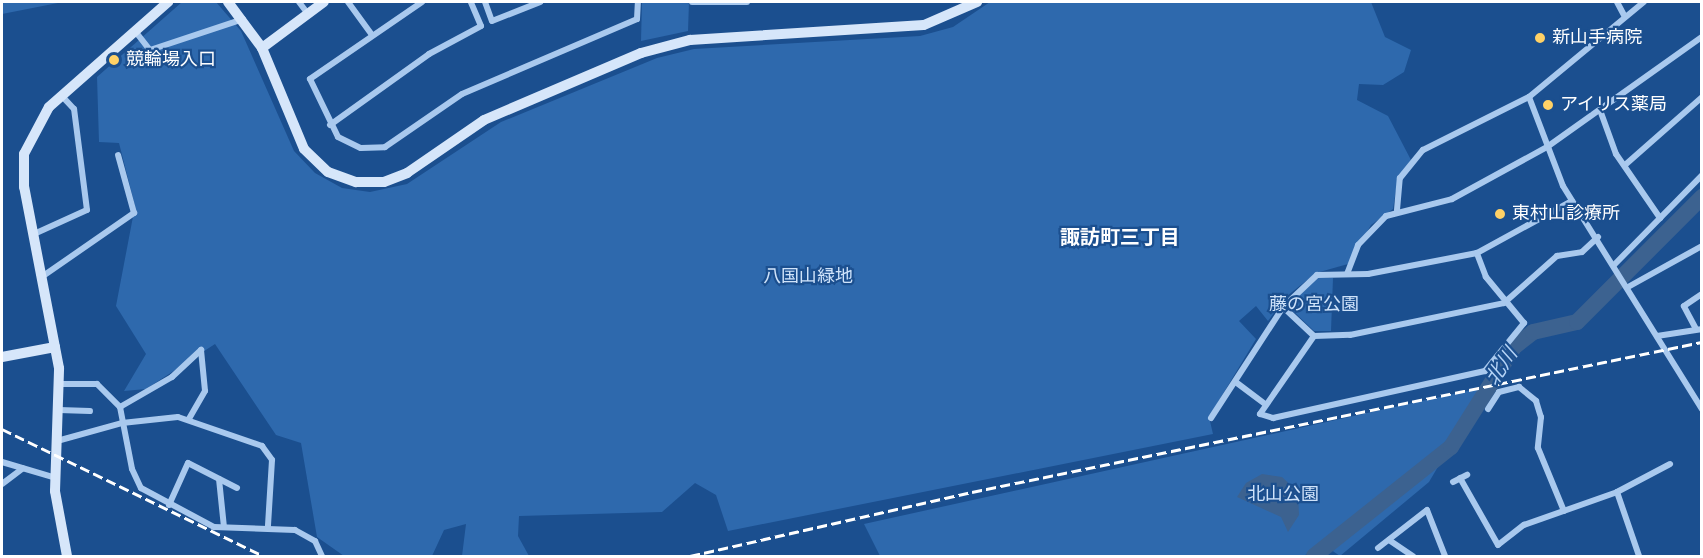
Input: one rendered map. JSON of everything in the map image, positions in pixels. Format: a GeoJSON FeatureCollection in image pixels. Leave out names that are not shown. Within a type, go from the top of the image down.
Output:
{"type":"FeatureCollection","features":[{"type":"Feature","properties":{"kind":"street"},"geometry":{"type":"LineString","coordinates":[[63,555],[56,478],[60,384],[43,276],[23,180],[24,154],[41,116],[168,2]]}},
{"type":"Feature","properties":{"kind":"street"},"geometry":{"type":"LineString","coordinates":[[228,2],[244,18],[262,48],[304,149],[328,172],[356,182],[384,182],[407,173],[484,120],[641,53],[690,40],[924,25],[977,2]]}},
{"type":"Feature","properties":{"kind":"street"},"geometry":{"type":"LineString","coordinates":[[299,2],[308,14]]}},
{"type":"Feature","properties":{"kind":"street"},"geometry":{"type":"LineString","coordinates":[[262,48],[324,2]]}},
{"type":"Feature","properties":{"kind":"street"},"geometry":{"type":"LineString","coordinates":[[348,2],[371,34]]}},
{"type":"Feature","properties":{"kind":"street"},"geometry":{"type":"LineString","coordinates":[[422,2],[371,34],[310,78],[330,125],[338,137],[361,148],[385,147],[462,94],[637,19],[638,2]]}},
{"type":"Feature","properties":{"kind":"street"},"geometry":{"type":"LineString","coordinates":[[330,125],[429,54],[481,26],[471,2]]}},
{"type":"Feature","properties":{"kind":"street"},"geometry":{"type":"LineString","coordinates":[[484,2],[492,21],[540,2]]}},
{"type":"Feature","properties":{"kind":"street"},"geometry":{"type":"LineString","coordinates":[[692,2],[747,2]]}},
{"type":"Feature","properties":{"kind":"street"},"geometry":{"type":"LineString","coordinates":[[1617,2],[1624,15]]}},
{"type":"Feature","properties":{"kind":"street"},"geometry":{"type":"LineString","coordinates":[[1397,210],[1400,178],[1424,150],[1529,97],[1624,15],[1644,2]]}},
{"type":"Feature","properties":{"kind":"street"},"geometry":{"type":"LineString","coordinates":[[135,31],[150,50],[244,18]]}},
{"type":"Feature","properties":{"kind":"street"},"geometry":{"type":"LineString","coordinates":[[1347,274],[1373,226],[1397,210],[1452,199],[1547,147],[1701,37]]}},
{"type":"Feature","properties":{"kind":"street"},"geometry":{"type":"LineString","coordinates":[[34,234],[87,210],[74,109],[62,96]]}},
{"type":"Feature","properties":{"kind":"street"},"geometry":{"type":"LineString","coordinates":[[1529,97],[1547,147],[1572,201],[1598,237],[1701,409]]}},
{"type":"Feature","properties":{"kind":"street"},"geometry":{"type":"LineString","coordinates":[[1625,165],[1701,97]]}},
{"type":"Feature","properties":{"kind":"street"},"geometry":{"type":"LineString","coordinates":[[1600,110],[1625,165],[1660,218]]}},
{"type":"Feature","properties":{"kind":"street"},"geometry":{"type":"LineString","coordinates":[[43,276],[135,213],[118,155]]}},
{"type":"Feature","properties":{"kind":"street"},"geometry":{"type":"LineString","coordinates":[[1614,265],[1701,175]]}},
{"type":"Feature","properties":{"kind":"street"},"geometry":{"type":"LineString","coordinates":[[1211,418],[1237,383],[1283,307],[1317,275],[1347,274],[1477,253],[1572,201]]}},
{"type":"Feature","properties":{"kind":"street"},"geometry":{"type":"LineString","coordinates":[[1283,307],[1314,336],[1350,335],[1504,303],[1557,255],[1582,252],[1598,237]]}},
{"type":"Feature","properties":{"kind":"street"},"geometry":{"type":"LineString","coordinates":[[1627,285],[1701,246]]}},
{"type":"Feature","properties":{"kind":"street"},"geometry":{"type":"LineString","coordinates":[[1314,336],[1264,402],[1260,414],[1273,418],[1485,372],[1524,323],[1504,303],[1477,253]]}},
{"type":"Feature","properties":{"kind":"street"},"geometry":{"type":"LineString","coordinates":[[1657,336],[1699,329],[1684,306],[1701,294]]}},
{"type":"Feature","properties":{"kind":"street"},"geometry":{"type":"LineString","coordinates":[[2,357],[55,347]]}},
{"type":"Feature","properties":{"kind":"street"},"geometry":{"type":"LineString","coordinates":[[120,407],[164,382],[201,350],[205,391],[189,419]]}},
{"type":"Feature","properties":{"kind":"street"},"geometry":{"type":"LineString","coordinates":[[1237,383],[1264,402]]}},
{"type":"Feature","properties":{"kind":"street"},"geometry":{"type":"LineString","coordinates":[[60,384],[97,384],[120,407],[122,423],[141,488],[169,505],[224,526],[268,526],[315,541],[322,556]]}},
{"type":"Feature","properties":{"kind":"street"},"geometry":{"type":"LineString","coordinates":[[1488,409],[1499,392],[1519,387],[1536,401],[1541,417],[1538,448],[1564,511]]}},
{"type":"Feature","properties":{"kind":"street"},"geometry":{"type":"LineString","coordinates":[[59,410],[90,411]]}},
{"type":"Feature","properties":{"kind":"street"},"geometry":{"type":"LineString","coordinates":[[57,441],[122,423],[189,419],[270,453],[268,526]]}},
{"type":"Feature","properties":{"kind":"street"},"geometry":{"type":"LineString","coordinates":[[2,462],[56,478]]}},
{"type":"Feature","properties":{"kind":"street"},"geometry":{"type":"LineString","coordinates":[[169,505],[188,463],[237,488]]}},
{"type":"Feature","properties":{"kind":"street"},"geometry":{"type":"LineString","coordinates":[[1453,482],[1464,476],[1498,545],[1524,525],[1617,492],[1670,464]]}},
{"type":"Feature","properties":{"kind":"street"},"geometry":{"type":"LineString","coordinates":[[2,484],[23,468]]}},
{"type":"Feature","properties":{"kind":"street"},"geometry":{"type":"LineString","coordinates":[[219,479],[224,526]]}},
{"type":"Feature","properties":{"kind":"street"},"geometry":{"type":"LineString","coordinates":[[1617,492],[1640,556]]}},
{"type":"Feature","properties":{"kind":"street"},"geometry":{"type":"LineString","coordinates":[[1378,549],[1427,510],[1446,556]]}},
{"type":"Feature","properties":{"kind":"street"},"geometry":{"type":"LineString","coordinates":[[1389,540],[1413,556]]}},
{"type":"Feature","properties":{"kind":"green space"},"geometry":{"type":"Polygon","coordinates":[[[2,2],[63,2],[2,14],[2,2]]]}},
{"type":"Feature","properties":{"kind":"green space","name":"八国山緑地"},"geometry":{"type":"Polygon","coordinates":[[[182,2],[216,2],[241,31],[294,151],[315,173],[342,188],[370,192],[407,184],[501,122],[657,58],[694,49],[920,36],[953,27],[990,2],[1371,2],[1385,37],[1411,50],[1404,72],[1383,85],[1359,84],[1357,100],[1388,116],[1411,160],[1398,177],[1393,209],[1371,225],[1348,264],[1316,273],[1287,296],[1268,321],[1256,306],[1239,321],[1256,339],[1209,417],[1213,434],[728,531],[716,495],[695,483],[662,512],[519,516],[518,536],[529,556],[462,556],[466,524],[444,530],[432,556],[344,556],[317,537],[301,443],[276,435],[215,344],[146,389],[124,391],[146,354],[116,306],[135,206],[119,143],[99,142],[97,77],[182,2]]]}},
{"type":"Feature","properties":{"kind":"green space"},"geometry":{"type":"Polygon","coordinates":[[[642,2],[689,2],[688,31],[641,41],[642,2]]]}},
{"type":"Feature","properties":{"kind":"green space","name":"藤の宮公園"},"geometry":{"type":"Polygon","coordinates":[[[1318,278],[1333,278],[1331,331],[1314,331],[1291,309],[1290,304],[1318,278]]]}},
{"type":"Feature","properties":{"kind":"green space","name":"北山公園"},"geometry":{"type":"Polygon","coordinates":[[[1485,387],[1429,482],[1340,556],[1321,543],[1304,556],[880,556],[864,524],[1485,387]]]}},
{"type":"Feature","properties":{"kind":"shaded area"},"geometry":{"type":"Polygon","coordinates":[[[1262,474],[1282,477],[1298,492],[1299,515],[1288,532],[1281,517],[1237,497],[1246,483],[1262,474]]]}},
{"type":"Feature","properties":{"kind":"waterway","name":"北川"},"geometry":{"type":"LineString","coordinates":[[1314,556],[1451,447],[1514,347],[1533,332],[1577,322],[1702,197]]}},
{"type":"Feature","properties":{"kind":"railway"},"geometry":{"type":"LineString","coordinates":[[690,556],[972,492],[1702,342]]}},
{"type":"Feature","properties":{"kind":"railway"},"geometry":{"type":"LineString","coordinates":[[2,429],[264,556]]}},
{"type":"Feature","properties":{"kind":"place","name":"新山手病院"},"geometry":{"type":"Point","coordinates":[1540,38]}},
{"type":"Feature","properties":{"kind":"place","name":"競輪場入口"},"geometry":{"type":"Point","coordinates":[114,60]}},
{"type":"Feature","properties":{"kind":"place","name":"アイリス薬局"},"geometry":{"type":"Point","coordinates":[1548,105]}},
{"type":"Feature","properties":{"kind":"place","name":"東村山診療所"},"geometry":{"type":"Point","coordinates":[1500,214]}},
{"type":"Feature","properties":{"kind":"district","name":"諏訪町三丁目"},"geometry":{"type":"Point","coordinates":[1120,238]}}]}
